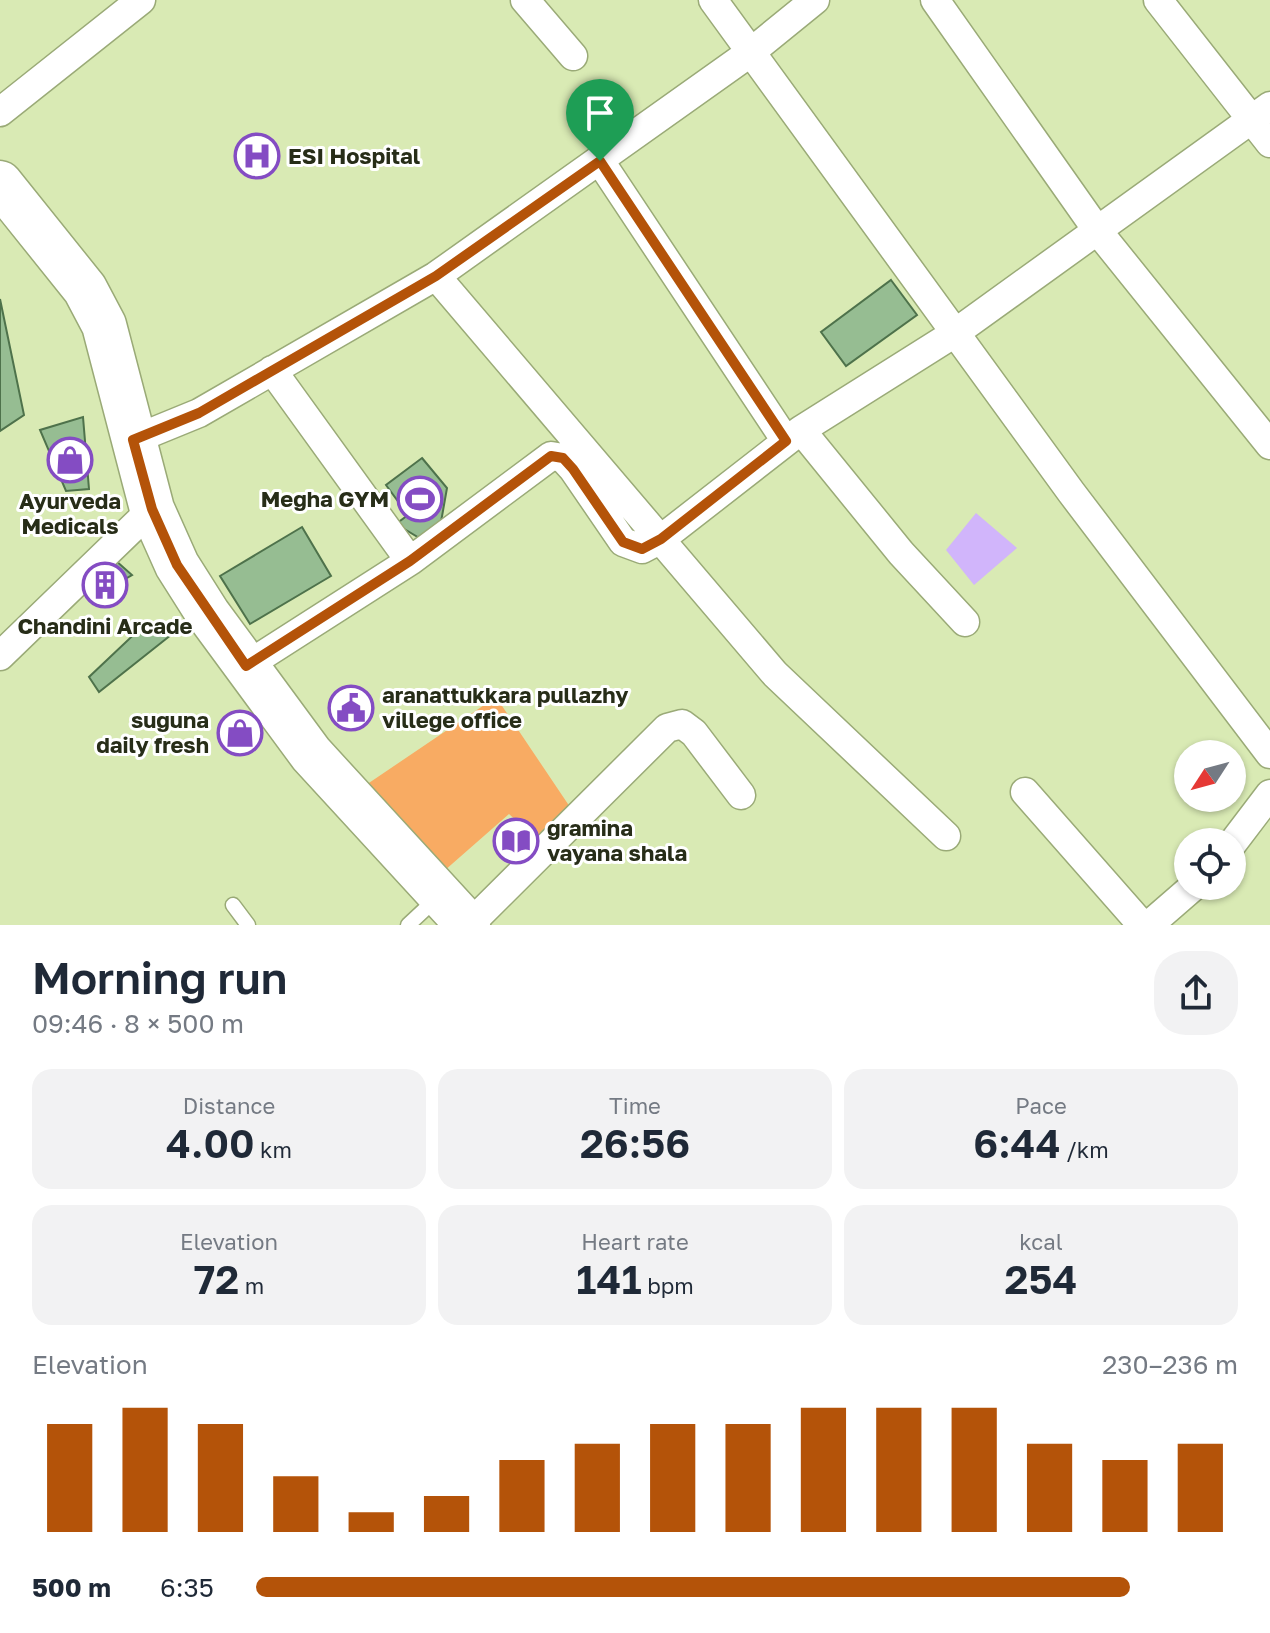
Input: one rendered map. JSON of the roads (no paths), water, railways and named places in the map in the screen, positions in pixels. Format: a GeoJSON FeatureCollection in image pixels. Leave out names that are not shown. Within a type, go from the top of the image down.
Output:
{"type":"FeatureCollection","features":[{"type":"Feature","properties":{"kind":"main road"},"geometry":{"type":"LineString","coordinates":[[0,183],[85,289],[104,325],[152,509],[177,565],[311,754],[459,915]]}},
{"type":"Feature","properties":{"kind":"street"},"geometry":{"type":"LineString","coordinates":[[0,112],[141,0]]}},
{"type":"Feature","properties":{"kind":"street"},"geometry":{"type":"LineString","coordinates":[[525,0],[573,56]]}},
{"type":"Feature","properties":{"kind":"street"},"geometry":{"type":"LineString","coordinates":[[713,0],[1071,492],[1270,754]]}},
{"type":"Feature","properties":{"kind":"street"},"geometry":{"type":"LineString","coordinates":[[133,440],[199,413],[436,276],[751,52],[815,0]]}},
{"type":"Feature","properties":{"kind":"street"},"geometry":{"type":"LineString","coordinates":[[935,0],[1097,230],[1270,445]]}},
{"type":"Feature","properties":{"kind":"street"},"geometry":{"type":"LineString","coordinates":[[1158,0],[1261,113],[1270,143]]}},
{"type":"Feature","properties":{"kind":"street"},"geometry":{"type":"LineString","coordinates":[[246,666],[410,561],[551,456],[563,458],[573,469],[623,542],[642,549],[661,539],[793,435],[955,333],[1261,113]]}},
{"type":"Feature","properties":{"kind":"street"},"geometry":{"type":"LineString","coordinates":[[600,161],[793,435],[965,622]]}},
{"type":"Feature","properties":{"kind":"street"},"geometry":{"type":"LineString","coordinates":[[436,276],[775,674],[946,836]]}},
{"type":"Feature","properties":{"kind":"street"},"geometry":{"type":"LineString","coordinates":[[272,370],[410,561]]}},
{"type":"Feature","properties":{"kind":"street"},"geometry":{"type":"LineString","coordinates":[[0,656],[152,509]]}},
{"type":"Feature","properties":{"kind":"street"},"geometry":{"type":"LineString","coordinates":[[459,915],[667,728],[682,724],[694,733],[741,795]]}},
{"type":"Feature","properties":{"kind":"street"},"geometry":{"type":"LineString","coordinates":[[1025,792],[1142,925]]}},
{"type":"Feature","properties":{"kind":"street"},"geometry":{"type":"LineString","coordinates":[[1244,828],[1270,794]]}},
{"type":"Feature","properties":{"kind":"street"},"geometry":{"type":"LineString","coordinates":[[1149,925],[1178,900]]}},
{"type":"Feature","properties":{"kind":"lane"},"geometry":{"type":"LineString","coordinates":[[233,905],[248,925]]}},
{"type":"Feature","properties":{"kind":"lane"},"geometry":{"type":"LineString","coordinates":[[408,925],[459,915]]}},
{"type":"Feature","properties":{"kind":"place","name":"ESI Hospital"},"geometry":{"type":"Point","coordinates":[257,156]}},
{"type":"Feature","properties":{"kind":"place","name":"Ayurveda Medicals"},"geometry":{"type":"Point","coordinates":[70,460]}},
{"type":"Feature","properties":{"kind":"place","name":"Megha GYM"},"geometry":{"type":"Point","coordinates":[420,499]}},
{"type":"Feature","properties":{"kind":"place","name":"Chandini Arcade"},"geometry":{"type":"Point","coordinates":[105,585]}},
{"type":"Feature","properties":{"kind":"place","name":"aranattukkara pullazhy villege office"},"geometry":{"type":"Point","coordinates":[351,708]}},
{"type":"Feature","properties":{"kind":"place","name":"suguna daily fresh"},"geometry":{"type":"Point","coordinates":[240,733]}},
{"type":"Feature","properties":{"kind":"place","name":"gramina vayana shala"},"geometry":{"type":"Point","coordinates":[516,841]}}]}
